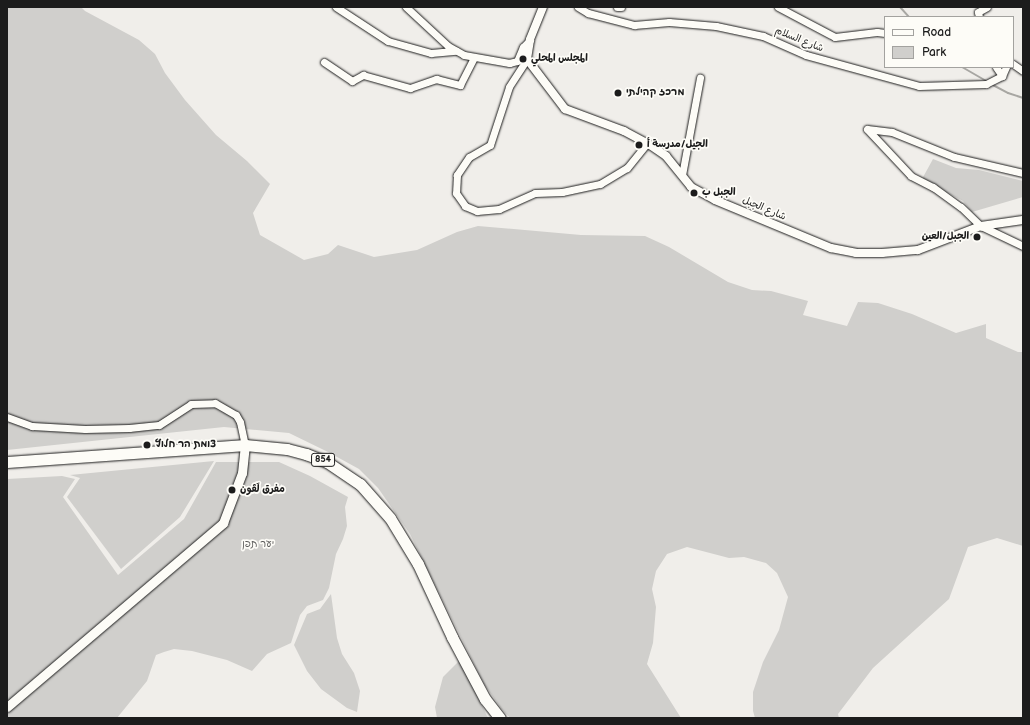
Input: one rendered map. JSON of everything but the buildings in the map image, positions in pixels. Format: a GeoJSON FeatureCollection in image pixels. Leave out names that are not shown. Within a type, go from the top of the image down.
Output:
{"type":"FeatureCollection","features":[{"type":"Feature","properties":{"kind":"main road","name":"854"},"geometry":{"type":"LineString","coordinates":[[7,462],[245,445],[287,449],[327,462],[360,484],[390,518],[418,564],[452,636],[484,698],[500,718]]}},
{"type":"Feature","properties":{"kind":"main road"},"geometry":{"type":"LineString","coordinates":[[7,706],[224,523],[242,473],[245,445]]}},
{"type":"Feature","properties":{"kind":"street"},"geometry":{"type":"LineString","coordinates":[[336,7],[388,41],[431,53],[456,51]]}},
{"type":"Feature","properties":{"kind":"street"},"geometry":{"type":"LineString","coordinates":[[406,7],[448,46],[474,58],[509,63],[517,61],[523,47],[530,40]]}},
{"type":"Feature","properties":{"kind":"street"},"geometry":{"type":"LineString","coordinates":[[544,7],[530,40],[527,59],[509,87],[490,145],[469,157],[458,175],[456,193],[465,206],[477,211],[499,208],[535,193],[562,192],[600,184],[627,168],[647,143]]}},
{"type":"Feature","properties":{"kind":"street","name":"شارع السلام"},"geometry":{"type":"LineString","coordinates":[[578,7],[594,15],[634,25],[670,22],[716,26],[763,36],[806,55],[919,86],[986,84],[1002,76]]}},
{"type":"Feature","properties":{"kind":"street"},"geometry":{"type":"LineString","coordinates":[[778,7],[835,37],[877,32],[884,33]]}},
{"type":"Feature","properties":{"kind":"street"},"geometry":{"type":"LineString","coordinates":[[979,16],[978,12],[987,7]]}},
{"type":"Feature","properties":{"kind":"street"},"geometry":{"type":"LineString","coordinates":[[324,62],[352,81],[363,75],[410,88],[436,79],[460,85],[474,58]]}},
{"type":"Feature","properties":{"kind":"street","name":"شارع الجبل"},"geometry":{"type":"LineString","coordinates":[[527,59],[565,109],[624,131],[647,143],[666,156],[691,187],[715,200],[831,248],[856,253],[882,253],[918,250],[981,226],[1023,220]]}},
{"type":"Feature","properties":{"kind":"street"},"geometry":{"type":"LineString","coordinates":[[1014,65],[1023,71]]}},
{"type":"Feature","properties":{"kind":"street"},"geometry":{"type":"LineString","coordinates":[[997,68],[1002,76]]}},
{"type":"Feature","properties":{"kind":"street"},"geometry":{"type":"LineString","coordinates":[[1002,76],[1006,68]]}},
{"type":"Feature","properties":{"kind":"street"},"geometry":{"type":"LineString","coordinates":[[682,175],[700,78]]}},
{"type":"Feature","properties":{"kind":"street"},"geometry":{"type":"LineString","coordinates":[[1023,174],[954,157],[892,132],[867,130],[911,176],[933,187],[962,207],[981,226],[1023,246]]}},
{"type":"Feature","properties":{"kind":"street"},"geometry":{"type":"LineString","coordinates":[[7,417],[32,426],[85,429],[129,428],[159,425],[191,404],[215,403],[236,415],[240,422],[245,445]]}},
{"type":"Feature","properties":{"kind":"green space"},"geometry":{"type":"Polygon","coordinates":[[[7,7],[81,7],[85,11],[139,40],[155,54],[165,73],[185,100],[216,135],[247,161],[270,184],[253,213],[260,235],[304,260],[328,254],[338,245],[374,257],[417,250],[457,232],[478,226],[581,235],[645,236],[669,247],[728,282],[752,290],[771,291],[808,301],[803,315],[847,326],[858,302],[878,303],[912,314],[956,333],[986,324],[986,338],[1018,352],[1023,352],[1023,546],[997,538],[968,547],[949,599],[873,668],[838,714],[839,718],[755,718],[753,711],[753,692],[763,662],[779,630],[788,597],[777,573],[766,563],[744,557],[729,558],[687,547],[667,554],[656,571],[652,589],[656,607],[653,643],[647,664],[681,718],[510,718],[484,684],[410,534],[378,488],[359,469],[328,452],[289,433],[224,427],[7,450],[7,7]]]}},
{"type":"Feature","properties":{"kind":"green space"},"geometry":{"type":"Polygon","coordinates":[[[933,159],[956,168],[979,170],[1023,181],[1023,197],[972,212],[963,201],[922,179],[933,159]]]}},
{"type":"Feature","properties":{"kind":"green space"},"geometry":{"type":"Polygon","coordinates":[[[214,461],[180,517],[121,569],[67,497],[80,478],[70,475],[214,461]]]}},
{"type":"Feature","properties":{"kind":"green space","name":"יער תפן"},"geometry":{"type":"Polygon","coordinates":[[[216,462],[279,462],[310,476],[348,497],[345,507],[347,526],[336,554],[329,588],[323,600],[307,606],[300,615],[291,643],[267,654],[252,671],[227,660],[192,651],[174,649],[156,655],[147,681],[117,718],[7,718],[7,479],[62,476],[75,479],[63,497],[118,575],[184,519],[216,462]]]}},
{"type":"Feature","properties":{"kind":"green space"},"geometry":{"type":"Polygon","coordinates":[[[331,594],[337,638],[342,654],[354,673],[360,691],[357,712],[347,708],[321,689],[307,671],[294,645],[307,614],[320,609],[331,594]]]}},
{"type":"Feature","properties":{"kind":"green space"},"geometry":{"type":"Polygon","coordinates":[[[460,660],[489,718],[437,718],[435,707],[443,677],[460,660]]]}},
{"type":"Feature","properties":{"kind":"waterway"},"geometry":{"type":"LineString","coordinates":[[900,7],[908,16]]}},
{"type":"Feature","properties":{"kind":"waterway"},"geometry":{"type":"LineString","coordinates":[[964,68],[988,82]]}},
{"type":"Feature","properties":{"kind":"waterway"},"geometry":{"type":"LineString","coordinates":[[991,84],[1008,93],[1023,98]]}},
{"type":"Feature","properties":{"kind":"place","name":"المجلس المحلي"},"geometry":{"type":"Point","coordinates":[523,59]}},
{"type":"Feature","properties":{"kind":"place","name":"מרכז קהילתי"},"geometry":{"type":"Point","coordinates":[618,93]}},
{"type":"Feature","properties":{"kind":"place","name":"الجيل/مدرسة أ"},"geometry":{"type":"Point","coordinates":[639,145]}},
{"type":"Feature","properties":{"kind":"place","name":"الجبل ب"},"geometry":{"type":"Point","coordinates":[694,193]}},
{"type":"Feature","properties":{"kind":"place","name":"الجبل/العين"},"geometry":{"type":"Point","coordinates":[977,237]}},
{"type":"Feature","properties":{"kind":"place","name":"צומת הר חלוץ"},"geometry":{"type":"Point","coordinates":[147,445]}},
{"type":"Feature","properties":{"kind":"place","name":"مفرق لَڤون"},"geometry":{"type":"Point","coordinates":[232,490]}}]}
